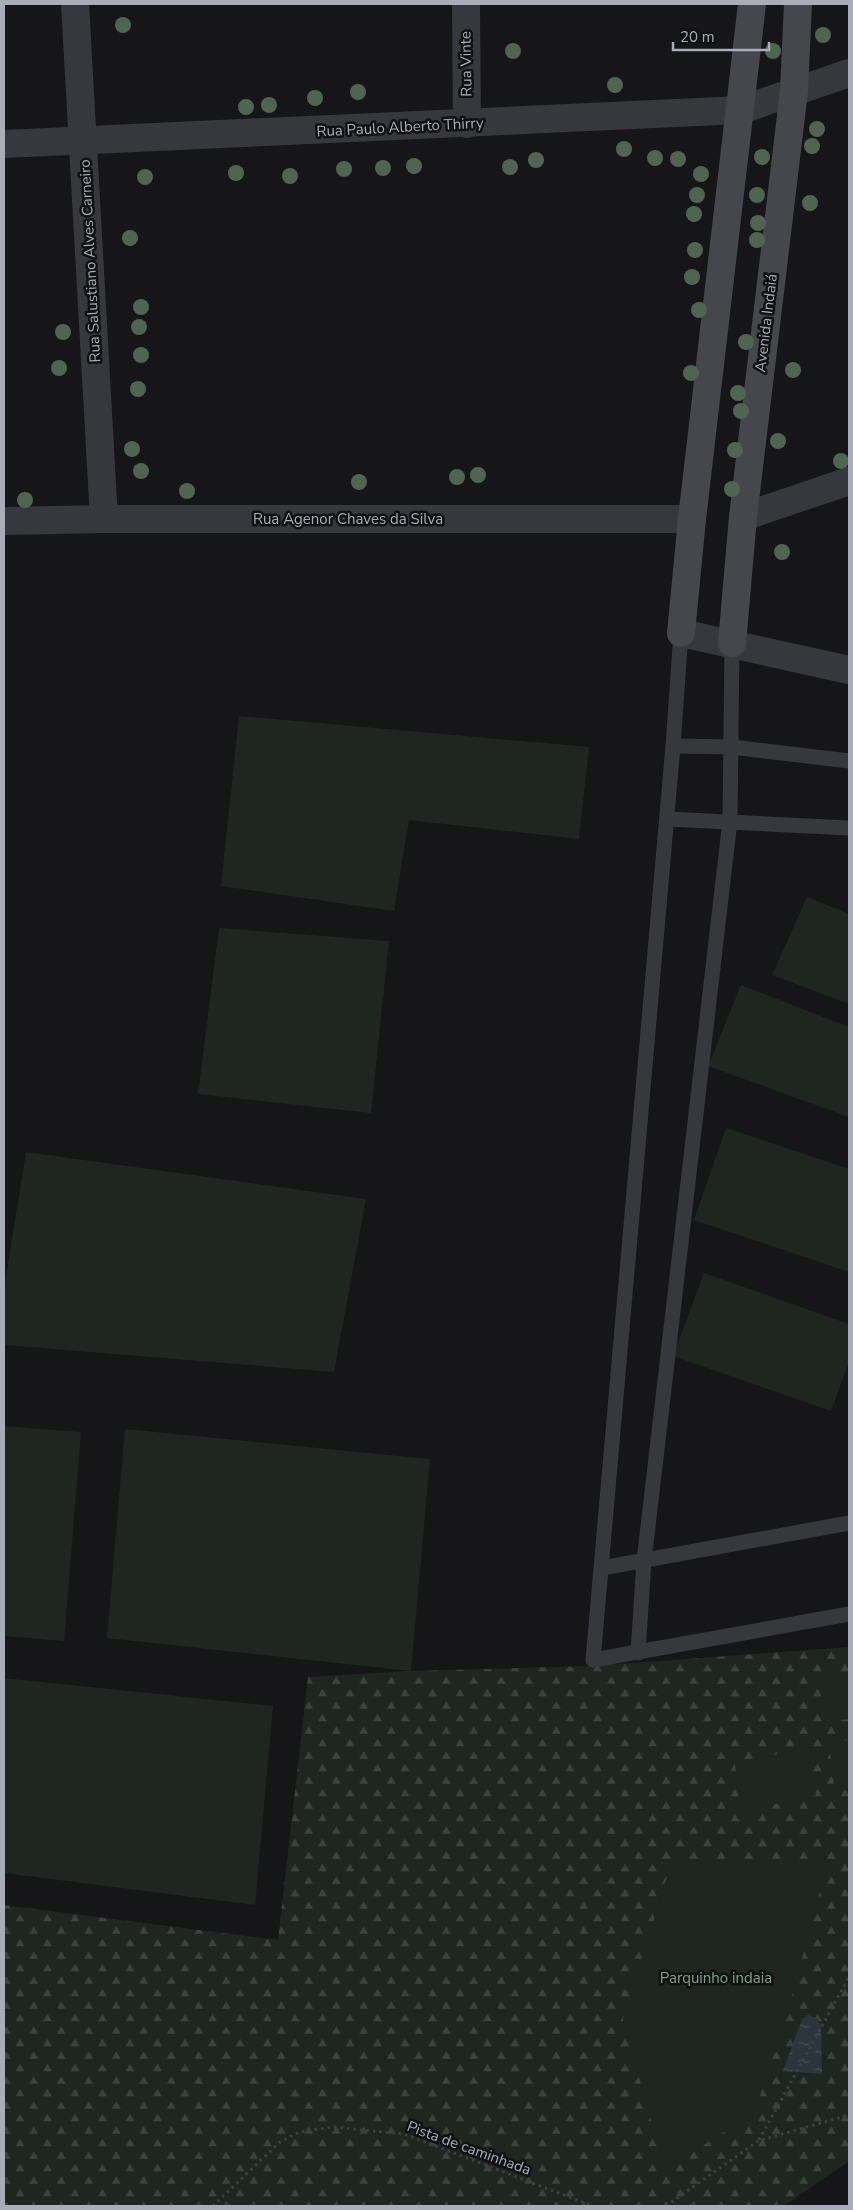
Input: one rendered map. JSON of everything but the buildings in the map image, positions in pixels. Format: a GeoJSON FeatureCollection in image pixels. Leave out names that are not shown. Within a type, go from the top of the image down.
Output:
{"type":"FeatureCollection","features":[{"type":"Feature","properties":{"kind":"street","name":"Rua Salustiano Alves Carneiro"},"geometry":{"type":"LineString","coordinates":[[75,4],[104,519]]}},
{"type":"Feature","properties":{"kind":"street","name":"Rua Vinte"},"geometry":{"type":"LineString","coordinates":[[466,4],[467,124]]}},
{"type":"Feature","properties":{"kind":"street"},"geometry":{"type":"LineString","coordinates":[[752,4],[692,519],[681,633],[849,670]]}},
{"type":"Feature","properties":{"kind":"street","name":"Avenida Indaiá"},"geometry":{"type":"LineString","coordinates":[[732,643],[743,517],[794,91],[798,4]]}},
{"type":"Feature","properties":{"kind":"street","name":"Rua Paulo Alberto Thirry"},"geometry":{"type":"LineString","coordinates":[[4,144],[741,110],[849,73]]}},
{"type":"Feature","properties":{"kind":"street"},"geometry":{"type":"LineString","coordinates":[[743,517],[849,481]]}},
{"type":"Feature","properties":{"kind":"street","name":"Rua Agenor Chaves da Silva"},"geometry":{"type":"LineString","coordinates":[[4,521],[104,519],[692,519]]}},
{"type":"Feature","properties":{"kind":"lane"},"geometry":{"type":"LineString","coordinates":[[681,633],[667,819],[593,1660],[849,1614]]}},
{"type":"Feature","properties":{"kind":"lane"},"geometry":{"type":"LineString","coordinates":[[638,1653],[644,1561],[730,821],[732,643]]}},
{"type":"Feature","properties":{"kind":"lane"},"geometry":{"type":"LineString","coordinates":[[673,746],[732,747],[849,761]]}},
{"type":"Feature","properties":{"kind":"lane"},"geometry":{"type":"LineString","coordinates":[[667,819],[849,828]]}},
{"type":"Feature","properties":{"kind":"lane"},"geometry":{"type":"LineString","coordinates":[[602,1568],[849,1522]]}},
{"type":"Feature","properties":{"kind":"path"},"geometry":{"type":"LineString","coordinates":[[758,2141],[849,1977]]}},
{"type":"Feature","properties":{"kind":"path"},"geometry":{"type":"LineString","coordinates":[[666,2206],[758,2141],[849,2115]]}},
{"type":"Feature","properties":{"kind":"path","name":"Pista de caminhada"},"geometry":{"type":"LineString","coordinates":[[213,2206],[280,2142],[299,2132],[334,2127],[404,2134],[594,2206]]}},
{"type":"Feature","properties":{"kind":"green space"},"geometry":{"type":"Polygon","coordinates":[[[239,716],[589,747],[579,839],[409,820],[394,911],[221,886],[239,716]]]}},
{"type":"Feature","properties":{"kind":"green space"},"geometry":{"type":"Polygon","coordinates":[[[807,897],[849,914],[849,1004],[772,975],[807,897]]]}},
{"type":"Feature","properties":{"kind":"green space"},"geometry":{"type":"Polygon","coordinates":[[[219,928],[389,941],[371,1113],[198,1094],[219,928]]]}},
{"type":"Feature","properties":{"kind":"green space"},"geometry":{"type":"Polygon","coordinates":[[[741,985],[849,1027],[849,1117],[708,1066],[741,985]]]}},
{"type":"Feature","properties":{"kind":"green space"},"geometry":{"type":"Polygon","coordinates":[[[726,1128],[849,1169],[849,1272],[694,1220],[726,1128]]]}},
{"type":"Feature","properties":{"kind":"green space"},"geometry":{"type":"Polygon","coordinates":[[[26,1152],[366,1199],[334,1372],[4,1345],[4,1289],[26,1152]]]}},
{"type":"Feature","properties":{"kind":"green space"},"geometry":{"type":"Polygon","coordinates":[[[704,1273],[849,1324],[849,1362],[831,1411],[673,1356],[704,1273]]]}},
{"type":"Feature","properties":{"kind":"green space"},"geometry":{"type":"Polygon","coordinates":[[[4,1426],[81,1432],[64,1641],[4,1636],[4,1426]]]}},
{"type":"Feature","properties":{"kind":"green space"},"geometry":{"type":"Polygon","coordinates":[[[125,1429],[430,1459],[411,1671],[107,1638],[125,1429]]]}},
{"type":"Feature","properties":{"kind":"green space"},"geometry":{"type":"Polygon","coordinates":[[[849,1647],[849,2161],[784,2206],[4,2206],[4,1905],[278,1940],[308,1677],[411,1671],[592,1666],[849,1647]]]}},
{"type":"Feature","properties":{"kind":"green space"},"geometry":{"type":"Polygon","coordinates":[[[849,1672],[849,1719],[825,1722],[819,1679],[849,1672]]]}},
{"type":"Feature","properties":{"kind":"green space"},"geometry":{"type":"Polygon","coordinates":[[[4,1678],[273,1706],[255,1905],[4,1873],[4,1678]]]}},
{"type":"Feature","properties":{"kind":"green space"},"geometry":{"type":"Polygon","coordinates":[[[849,1740],[849,1789],[835,1792],[829,1743],[849,1740]]]}},
{"type":"Feature","properties":{"kind":"green space"},"geometry":{"type":"Polygon","coordinates":[[[809,1746],[816,1795],[740,1812],[735,1765],[809,1746]]]}},
{"type":"Feature","properties":{"kind":"green space","name":"Parquinho indaia"},"geometry":{"type":"Polygon","coordinates":[[[828,1860],[791,2000],[755,2111],[665,2171],[623,2019],[671,1864],[828,1860]]]}},
{"type":"Feature","properties":{"kind":"water"},"geometry":{"type":"Polygon","coordinates":[[[808,2015],[817,2018],[821,2026],[822,2074],[783,2071],[802,2019],[808,2015]]]}}]}
